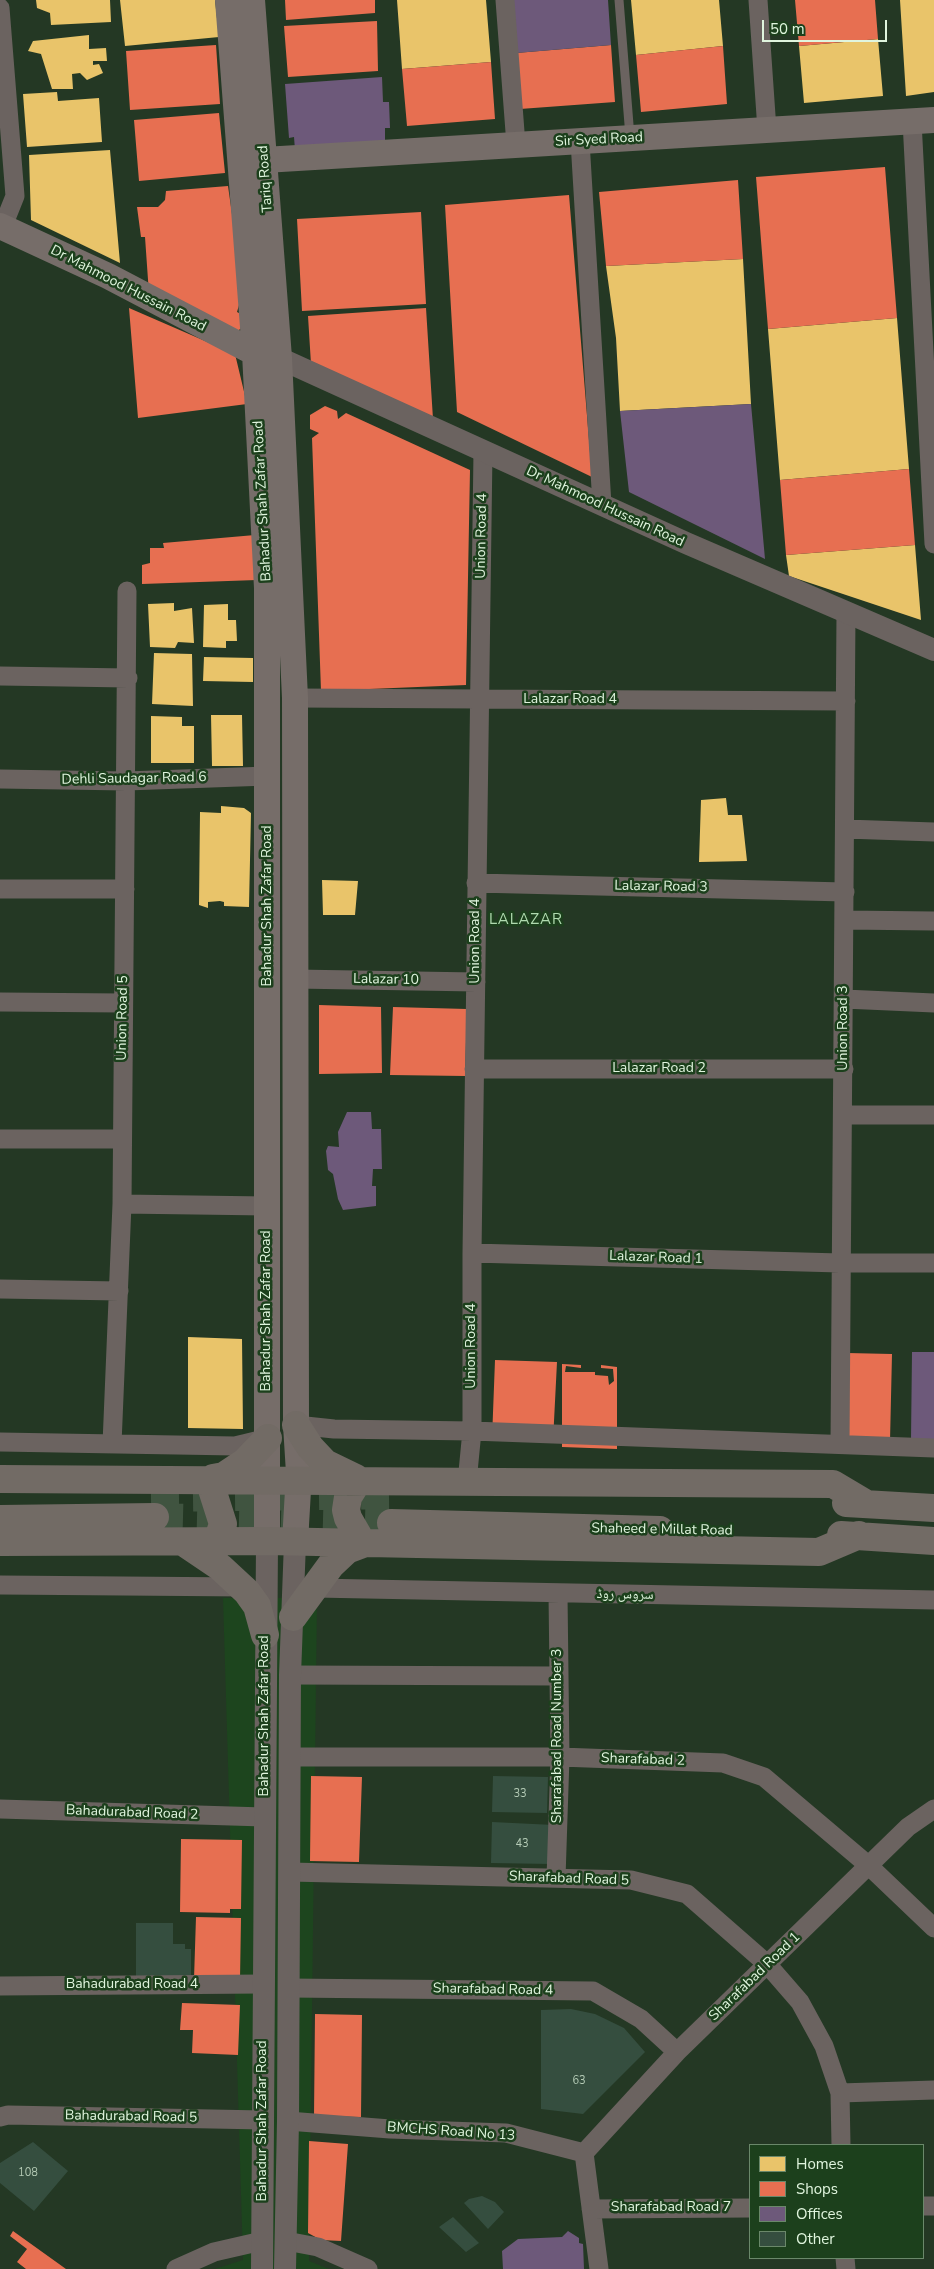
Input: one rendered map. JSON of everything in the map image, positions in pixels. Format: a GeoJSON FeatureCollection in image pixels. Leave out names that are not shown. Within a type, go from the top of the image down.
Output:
{"type":"FeatureCollection","features":[{"type":"Feature","properties":{"kind":"main road","name":"Tariq Road"},"geometry":{"type":"LineString","coordinates":[[228,0],[267,356]]}},
{"type":"Feature","properties":{"kind":"main road","name":"Tariq Road"},"geometry":{"type":"LineString","coordinates":[[252,0],[265,168],[267,356]]}},
{"type":"Feature","properties":{"kind":"main road","name":"Sir Syed Road"},"geometry":{"type":"LineString","coordinates":[[265,168],[516,145],[580,149],[630,138],[766,130],[923,129]]}},
{"type":"Feature","properties":{"kind":"main road","name":"Sir Syed Road"},"geometry":{"type":"LineString","coordinates":[[265,168],[923,129]]}},
{"type":"Feature","properties":{"kind":"main road","name":"Dr Mahmood Hussain Road"},"geometry":{"type":"LineString","coordinates":[[0,225],[108,276],[267,356]]}},
{"type":"Feature","properties":{"kind":"main road","name":"Bahadur Shah Zafar Road"},"geometry":{"type":"LineString","coordinates":[[267,356],[295,698],[297,1481],[295,1542]]}},
{"type":"Feature","properties":{"kind":"main road","name":"Bahadur Shah Zafar Road"},"geometry":{"type":"LineString","coordinates":[[267,356],[267,1542]]}},
{"type":"Feature","properties":{"kind":"main road"},"geometry":{"type":"LineString","coordinates":[[296,1425],[310,1447],[324,1463],[361,1481]]}},
{"type":"Feature","properties":{"kind":"main road"},"geometry":{"type":"LineString","coordinates":[[204,1480],[224,1476],[244,1462],[268,1438]]}},
{"type":"Feature","properties":{"kind":"main road"},"geometry":{"type":"LineString","coordinates":[[0,1479],[833,1484],[865,1503]]}},
{"type":"Feature","properties":{"kind":"main road"},"geometry":{"type":"LineString","coordinates":[[196,1542],[219,1536],[223,1524],[204,1480]]}},
{"type":"Feature","properties":{"kind":"main road"},"geometry":{"type":"LineString","coordinates":[[361,1481],[348,1497],[346,1510],[348,1518],[363,1544]]}},
{"type":"Feature","properties":{"kind":"main road"},"geometry":{"type":"LineString","coordinates":[[0,1495],[153,1508],[0,1519]]}},
{"type":"Feature","properties":{"kind":"main road"},"geometry":{"type":"LineString","coordinates":[[399,1495],[865,1503],[934,1508]]}},
{"type":"Feature","properties":{"kind":"main road","name":"Shaheed e Millat Road"},"geometry":{"type":"LineString","coordinates":[[391,1523],[859,1535],[934,1541]]}},
{"type":"Feature","properties":{"kind":"main road"},"geometry":{"type":"LineString","coordinates":[[0,1542],[295,1542],[819,1552],[859,1535]]}},
{"type":"Feature","properties":{"kind":"main road"},"geometry":{"type":"LineString","coordinates":[[196,1542],[198,1550],[253,1587],[265,1635]]}},
{"type":"Feature","properties":{"kind":"main road"},"geometry":{"type":"LineString","coordinates":[[293,1616],[331,1565],[347,1550],[363,1544]]}},
{"type":"Feature","properties":{"kind":"street"},"geometry":{"type":"LineString","coordinates":[[505,0],[516,145]]}},
{"type":"Feature","properties":{"kind":"street"},"geometry":{"type":"LineString","coordinates":[[758,0],[766,130]]}},
{"type":"Feature","properties":{"kind":"street"},"geometry":{"type":"LineString","coordinates":[[0,8],[15,196],[7,216],[0,225]]}},
{"type":"Feature","properties":{"kind":"street"},"geometry":{"type":"LineString","coordinates":[[923,129],[934,544]]}},
{"type":"Feature","properties":{"kind":"street"},"geometry":{"type":"LineString","coordinates":[[580,149],[602,505]]}},
{"type":"Feature","properties":{"kind":"street","name":"Dr Mahmood Hussain Road"},"geometry":{"type":"LineString","coordinates":[[267,356],[934,650]]}},
{"type":"Feature","properties":{"kind":"street","name":"Union Road 4"},"geometry":{"type":"LineString","coordinates":[[467,1482],[472,1431],[476,883],[483,451]]}},
{"type":"Feature","properties":{"kind":"street","name":"Union Road 5"},"geometry":{"type":"LineString","coordinates":[[112,1444],[122,1204],[121,1139],[128,678],[127,591]]}},
{"type":"Feature","properties":{"kind":"street","name":"Union Road 3"},"geometry":{"type":"LineString","coordinates":[[840,1444],[840,1263],[844,1115],[846,612]]}},
{"type":"Feature","properties":{"kind":"street"},"geometry":{"type":"LineString","coordinates":[[0,676],[128,678]]}},
{"type":"Feature","properties":{"kind":"street","name":"Lalazar Road 4"},"geometry":{"type":"LineString","coordinates":[[295,698],[846,701]]}},
{"type":"Feature","properties":{"kind":"street","name":"Dehli Saudagar Road 6"},"geometry":{"type":"LineString","coordinates":[[0,779],[126,781],[268,776]]}},
{"type":"Feature","properties":{"kind":"street"},"geometry":{"type":"LineString","coordinates":[[845,830],[934,832]]}},
{"type":"Feature","properties":{"kind":"street","name":"Lalazar Road 3"},"geometry":{"type":"LineString","coordinates":[[476,883],[845,892]]}},
{"type":"Feature","properties":{"kind":"street"},"geometry":{"type":"LineString","coordinates":[[0,889],[125,889]]}},
{"type":"Feature","properties":{"kind":"street"},"geometry":{"type":"LineString","coordinates":[[845,920],[934,921]]}},
{"type":"Feature","properties":{"kind":"street","name":"Lalazar 10"},"geometry":{"type":"LineString","coordinates":[[296,979],[476,982]]}},
{"type":"Feature","properties":{"kind":"street"},"geometry":{"type":"LineString","coordinates":[[844,999],[934,1003]]}},
{"type":"Feature","properties":{"kind":"street"},"geometry":{"type":"LineString","coordinates":[[0,1002],[123,1003]]}},
{"type":"Feature","properties":{"kind":"street","name":"Lalazar Road 2"},"geometry":{"type":"LineString","coordinates":[[474,1069],[844,1069]]}},
{"type":"Feature","properties":{"kind":"street"},"geometry":{"type":"LineString","coordinates":[[844,1115],[934,1115]]}},
{"type":"Feature","properties":{"kind":"street"},"geometry":{"type":"LineString","coordinates":[[0,1139],[121,1139]]}},
{"type":"Feature","properties":{"kind":"street"},"geometry":{"type":"LineString","coordinates":[[122,1204],[267,1206]]}},
{"type":"Feature","properties":{"kind":"street","name":"Lalazar Road 1"},"geometry":{"type":"LineString","coordinates":[[472,1253],[840,1263],[934,1263]]}},
{"type":"Feature","properties":{"kind":"street"},"geometry":{"type":"LineString","coordinates":[[0,1289],[119,1291]]}},
{"type":"Feature","properties":{"kind":"street"},"geometry":{"type":"LineString","coordinates":[[296,1425],[334,1429],[472,1431],[934,1448]]}},
{"type":"Feature","properties":{"kind":"street"},"geometry":{"type":"LineString","coordinates":[[0,1442],[236,1446],[268,1438]]}},
{"type":"Feature","properties":{"kind":"street","name":"Bahadur Shah Zafar Road"},"geometry":{"type":"LineString","coordinates":[[253,1587],[267,1542]]}},
{"type":"Feature","properties":{"kind":"street","name":"Bahadur Shah Zafar Road"},"geometry":{"type":"LineString","coordinates":[[285,2269],[288,2121],[290,1675],[295,1542]]}},
{"type":"Feature","properties":{"kind":"street"},"geometry":{"type":"LineString","coordinates":[[0,1585],[253,1587]]}},
{"type":"Feature","properties":{"kind":"street","name":"سروس روڈ"},"geometry":{"type":"LineString","coordinates":[[315,1588],[934,1600]]}},
{"type":"Feature","properties":{"kind":"street","name":"Sharafabad Road Number 3"},"geometry":{"type":"LineString","coordinates":[[556,1878],[560,1757],[558,1594]]}},
{"type":"Feature","properties":{"kind":"street","name":"Bahadur Shah Zafar Road"},"geometry":{"type":"LineString","coordinates":[[262,2269],[265,1635]]}},
{"type":"Feature","properties":{"kind":"street"},"geometry":{"type":"LineString","coordinates":[[290,1675],[558,1676]]}},
{"type":"Feature","properties":{"kind":"street","name":"Sharafabad 2"},"geometry":{"type":"LineString","coordinates":[[291,1757],[560,1757],[723,1763],[764,1777],[803,1808],[868,1865],[934,1928]]}},
{"type":"Feature","properties":{"kind":"street","name":"Bahadurabad Road 2"},"geometry":{"type":"LineString","coordinates":[[0,1809],[264,1817]]}},
{"type":"Feature","properties":{"kind":"street","name":"Sharafabad Road 1"},"geometry":{"type":"LineString","coordinates":[[584,2153],[677,2052],[908,1826],[934,1809]]}},
{"type":"Feature","properties":{"kind":"street","name":"Sharafabad Road 5"},"geometry":{"type":"LineString","coordinates":[[290,1872],[631,1880],[687,1894],[767,1964],[800,2002],[824,2046],[840,2093],[841,2144]]}},
{"type":"Feature","properties":{"kind":"street","name":"Bahadurabad Road 4"},"geometry":{"type":"LineString","coordinates":[[0,1986],[263,1984]]}},
{"type":"Feature","properties":{"kind":"street","name":"Sharafabad Road 4"},"geometry":{"type":"LineString","coordinates":[[288,1988],[594,1991],[641,2019],[677,2052]]}},
{"type":"Feature","properties":{"kind":"street"},"geometry":{"type":"LineString","coordinates":[[840,2093],[934,2090]]}},
{"type":"Feature","properties":{"kind":"street","name":"Bahadurabad Road 5"},"geometry":{"type":"LineString","coordinates":[[0,2117],[8,2115],[263,2120]]}},
{"type":"Feature","properties":{"kind":"street","name":"BMCHS Road No 13"},"geometry":{"type":"LineString","coordinates":[[288,2121],[390,2129],[506,2133],[584,2153]]}},
{"type":"Feature","properties":{"kind":"street"},"geometry":{"type":"LineString","coordinates":[[584,2153],[599,2269]]}},
{"type":"Feature","properties":{"kind":"street","name":"Sharafabad Road 7"},"geometry":{"type":"LineString","coordinates":[[591,2209],[749,2208]]}},
{"type":"Feature","properties":{"kind":"street"},"geometry":{"type":"LineString","coordinates":[[176,2269],[214,2252],[262,2241]]}},
{"type":"Feature","properties":{"kind":"street"},"geometry":{"type":"LineString","coordinates":[[286,2241],[318,2247],[368,2269]]}},
{"type":"Feature","properties":{"kind":"lane"},"geometry":{"type":"LineString","coordinates":[[619,0],[630,138]]}},
{"type":"Feature","properties":{"kind":"shaded area"},"geometry":{"type":"Polygon","coordinates":[[[223,1598],[317,1598],[309,2261],[329,2269],[215,2269],[243,2260],[223,1598]]]}},
{"type":"Feature","properties":{"kind":"building: Homes"},"geometry":{"type":"Polygon","coordinates":[[[36,0],[110,0],[111,22],[51,25],[50,13],[37,8],[36,0]]]}},
{"type":"Feature","properties":{"kind":"building: Homes"},"geometry":{"type":"Polygon","coordinates":[[[120,0],[215,0],[219,37],[125,46],[120,0]]]}},
{"type":"Feature","properties":{"kind":"building: Homes"},"geometry":{"type":"Polygon","coordinates":[[[397,0],[486,0],[491,62],[402,69],[397,0]]]}},
{"type":"Feature","properties":{"kind":"building: Homes"},"geometry":{"type":"Polygon","coordinates":[[[631,0],[719,0],[723,46],[636,55],[631,0]]]}},
{"type":"Feature","properties":{"kind":"building: Homes"},"geometry":{"type":"Polygon","coordinates":[[[900,0],[934,0],[934,92],[906,96],[900,0]]]}},
{"type":"Feature","properties":{"kind":"building: Homes"},"geometry":{"type":"Polygon","coordinates":[[[89,35],[89,49],[106,48],[107,61],[93,61],[93,65],[99,64],[103,73],[87,80],[80,73],[72,74],[73,89],[52,89],[41,54],[28,51],[33,41],[89,35]]]}},
{"type":"Feature","properties":{"kind":"building: Homes"},"geometry":{"type":"Polygon","coordinates":[[[878,39],[883,96],[804,103],[799,46],[878,39]]]}},
{"type":"Feature","properties":{"kind":"building: Homes"},"geometry":{"type":"Polygon","coordinates":[[[57,92],[58,101],[99,98],[102,142],[27,147],[23,94],[57,92]]]}},
{"type":"Feature","properties":{"kind":"building: Homes"},"geometry":{"type":"Polygon","coordinates":[[[110,150],[120,263],[31,220],[29,155],[110,150]]]}},
{"type":"Feature","properties":{"kind":"building: Homes"},"geometry":{"type":"Polygon","coordinates":[[[743,259],[751,404],[620,411],[616,338],[606,266],[743,259]]]}},
{"type":"Feature","properties":{"kind":"building: Homes"},"geometry":{"type":"Polygon","coordinates":[[[897,318],[909,469],[780,480],[768,329],[897,318]]]}},
{"type":"Feature","properties":{"kind":"building: Homes"},"geometry":{"type":"Polygon","coordinates":[[[915,545],[921,620],[789,576],[786,555],[915,545]]]}},
{"type":"Feature","properties":{"kind":"building: Homes"},"geometry":{"type":"Polygon","coordinates":[[[174,603],[174,611],[192,608],[194,643],[178,642],[175,648],[150,647],[148,604],[174,603]]]}},
{"type":"Feature","properties":{"kind":"building: Homes"},"geometry":{"type":"Polygon","coordinates":[[[228,604],[228,620],[236,620],[237,641],[226,641],[226,648],[203,647],[204,605],[228,604]]]}},
{"type":"Feature","properties":{"kind":"building: Homes"},"geometry":{"type":"Polygon","coordinates":[[[154,653],[192,654],[193,706],[152,704],[154,653]]]}},
{"type":"Feature","properties":{"kind":"building: Homes"},"geometry":{"type":"Polygon","coordinates":[[[204,657],[253,658],[253,682],[203,681],[204,657]]]}},
{"type":"Feature","properties":{"kind":"building: Homes"},"geometry":{"type":"Polygon","coordinates":[[[211,715],[242,715],[243,766],[212,766],[211,715]]]}},
{"type":"Feature","properties":{"kind":"building: Homes"},"geometry":{"type":"Polygon","coordinates":[[[151,716],[182,717],[182,726],[194,726],[194,763],[151,763],[151,716]]]}},
{"type":"Feature","properties":{"kind":"building: Homes"},"geometry":{"type":"Polygon","coordinates":[[[726,798],[728,815],[742,815],[747,861],[699,862],[701,800],[726,798]]]}},
{"type":"Feature","properties":{"kind":"building: Homes"},"geometry":{"type":"Polygon","coordinates":[[[221,806],[244,808],[251,813],[249,907],[224,906],[224,902],[220,901],[208,902],[208,908],[199,905],[200,812],[221,813],[221,806]]]}},
{"type":"Feature","properties":{"kind":"building: Homes"},"geometry":{"type":"Polygon","coordinates":[[[322,880],[358,881],[355,915],[323,915],[322,880]]]}},
{"type":"Feature","properties":{"kind":"building: Homes"},"geometry":{"type":"Polygon","coordinates":[[[188,1337],[242,1339],[243,1429],[188,1428],[188,1337]]]}},
{"type":"Feature","properties":{"kind":"building: Shops"},"geometry":{"type":"Polygon","coordinates":[[[285,0],[375,0],[375,13],[286,20],[285,0]]]}},
{"type":"Feature","properties":{"kind":"building: Shops"},"geometry":{"type":"Polygon","coordinates":[[[795,0],[875,0],[878,39],[799,46],[795,0]]]}},
{"type":"Feature","properties":{"kind":"building: Shops"},"geometry":{"type":"Polygon","coordinates":[[[377,21],[378,71],[288,77],[284,26],[377,21]]]}},
{"type":"Feature","properties":{"kind":"building: Shops"},"geometry":{"type":"Polygon","coordinates":[[[216,45],[220,104],[130,110],[126,51],[216,45]]]}},
{"type":"Feature","properties":{"kind":"building: Shops"},"geometry":{"type":"Polygon","coordinates":[[[611,45],[615,102],[520,109],[516,53],[611,45]]]}},
{"type":"Feature","properties":{"kind":"building: Shops"},"geometry":{"type":"Polygon","coordinates":[[[723,46],[727,104],[641,112],[636,55],[723,46]]]}},
{"type":"Feature","properties":{"kind":"building: Shops"},"geometry":{"type":"Polygon","coordinates":[[[491,62],[495,119],[407,126],[402,69],[491,62]]]}},
{"type":"Feature","properties":{"kind":"building: Shops"},"geometry":{"type":"Polygon","coordinates":[[[219,113],[225,173],[139,181],[134,120],[219,113]]]}},
{"type":"Feature","properties":{"kind":"building: Shops"},"geometry":{"type":"Polygon","coordinates":[[[885,167],[897,318],[768,329],[756,177],[885,167]]]}},
{"type":"Feature","properties":{"kind":"building: Shops"},"geometry":{"type":"Polygon","coordinates":[[[738,180],[743,259],[606,266],[599,192],[738,180]]]}},
{"type":"Feature","properties":{"kind":"building: Shops"},"geometry":{"type":"Polygon","coordinates":[[[228,186],[243,291],[237,312],[243,315],[243,326],[238,331],[149,294],[145,237],[141,237],[137,207],[158,207],[165,200],[166,191],[228,186]]]}},
{"type":"Feature","properties":{"kind":"building: Shops"},"geometry":{"type":"Polygon","coordinates":[[[569,195],[592,477],[457,412],[445,205],[569,195]]]}},
{"type":"Feature","properties":{"kind":"building: Shops"},"geometry":{"type":"Polygon","coordinates":[[[421,212],[426,304],[302,311],[297,219],[421,212]]]}},
{"type":"Feature","properties":{"kind":"building: Shops"},"geometry":{"type":"Polygon","coordinates":[[[129,308],[235,354],[247,404],[138,418],[129,308]]]}},
{"type":"Feature","properties":{"kind":"building: Shops"},"geometry":{"type":"Polygon","coordinates":[[[426,308],[433,419],[311,364],[308,316],[426,308]]]}},
{"type":"Feature","properties":{"kind":"building: Shops"},"geometry":{"type":"Polygon","coordinates":[[[325,406],[337,411],[338,419],[346,413],[470,470],[466,685],[321,691],[312,438],[319,433],[310,429],[310,415],[325,406]]]}},
{"type":"Feature","properties":{"kind":"building: Shops"},"geometry":{"type":"Polygon","coordinates":[[[909,469],[915,545],[786,555],[780,480],[909,469]]]}},
{"type":"Feature","properties":{"kind":"building: Shops"},"geometry":{"type":"Polygon","coordinates":[[[255,535],[257,580],[142,584],[142,565],[150,563],[150,548],[164,548],[163,543],[255,535]]]}},
{"type":"Feature","properties":{"kind":"building: Shops"},"geometry":{"type":"Polygon","coordinates":[[[319,1005],[381,1007],[382,1073],[319,1074],[319,1005]]]}},
{"type":"Feature","properties":{"kind":"building: Shops"},"geometry":{"type":"Polygon","coordinates":[[[393,1007],[467,1009],[465,1076],[390,1075],[393,1007]]]}},
{"type":"Feature","properties":{"kind":"building: Shops"},"geometry":{"type":"Polygon","coordinates":[[[847,1353],[892,1354],[890,1441],[846,1440],[847,1353]]]}},
{"type":"Feature","properties":{"kind":"building: Shops"},"geometry":{"type":"Polygon","coordinates":[[[495,1360],[557,1362],[553,1441],[492,1439],[495,1360]]]}},
{"type":"Feature","properties":{"kind":"building: Shops"},"geometry":{"type":"Polygon","coordinates":[[[562,1364],[581,1365],[581,1368],[566,1366],[565,1372],[595,1372],[595,1375],[608,1376],[609,1385],[614,1381],[613,1369],[601,1368],[601,1365],[617,1367],[617,1449],[562,1447],[562,1364]]]}},
{"type":"Feature","properties":{"kind":"building: Shops"},"geometry":{"type":"Polygon","coordinates":[[[311,1776],[362,1777],[359,1862],[310,1861],[311,1776]]]}},
{"type":"Feature","properties":{"kind":"building: Shops"},"geometry":{"type":"Polygon","coordinates":[[[181,1839],[242,1840],[241,1909],[230,1909],[230,1913],[180,1912],[181,1839]]]}},
{"type":"Feature","properties":{"kind":"building: Shops"},"geometry":{"type":"Polygon","coordinates":[[[196,1917],[241,1918],[240,1979],[194,1979],[196,1917]]]}},
{"type":"Feature","properties":{"kind":"building: Shops"},"geometry":{"type":"Polygon","coordinates":[[[182,2003],[240,2005],[238,2055],[192,2053],[193,2030],[180,2030],[182,2003]]]}},
{"type":"Feature","properties":{"kind":"building: Shops"},"geometry":{"type":"Polygon","coordinates":[[[315,2014],[362,2015],[361,2117],[314,2116],[315,2014]]]}},
{"type":"Feature","properties":{"kind":"building: Shops"},"geometry":{"type":"Polygon","coordinates":[[[309,2141],[348,2144],[341,2241],[321,2240],[308,2233],[309,2141]]]}},
{"type":"Feature","properties":{"kind":"building: Shops"},"geometry":{"type":"Polygon","coordinates":[[[13,2231],[66,2269],[26,2269],[17,2262],[27,2249],[10,2236],[13,2231]]]}},
{"type":"Feature","properties":{"kind":"building: Offices"},"geometry":{"type":"Polygon","coordinates":[[[512,0],[608,0],[611,45],[516,53],[512,0]]]}},
{"type":"Feature","properties":{"kind":"building: Offices"},"geometry":{"type":"Polygon","coordinates":[[[382,77],[383,102],[389,102],[390,128],[385,128],[385,143],[295,150],[294,137],[289,138],[285,84],[382,77]]]}},
{"type":"Feature","properties":{"kind":"building: Offices"},"geometry":{"type":"Polygon","coordinates":[[[751,404],[765,559],[629,492],[620,411],[751,404]]]}},
{"type":"Feature","properties":{"kind":"building: Offices"},"geometry":{"type":"Polygon","coordinates":[[[347,1112],[371,1112],[372,1129],[381,1129],[382,1169],[373,1169],[372,1186],[376,1186],[376,1206],[343,1210],[338,1199],[333,1174],[328,1170],[326,1151],[328,1146],[339,1147],[338,1132],[347,1112]]]}},
{"type":"Feature","properties":{"kind":"building: Offices"},"geometry":{"type":"Polygon","coordinates":[[[912,1352],[934,1352],[934,1439],[911,1439],[912,1352]]]}},
{"type":"Feature","properties":{"kind":"building: Offices"},"geometry":{"type":"Polygon","coordinates":[[[568,2231],[579,2238],[579,2243],[583,2244],[584,2269],[503,2269],[502,2251],[518,2239],[562,2237],[568,2231]]]}},
{"type":"Feature","properties":{"kind":"building: Other"},"geometry":{"type":"Polygon","coordinates":[[[493,1776],[548,1777],[547,1813],[492,1812],[493,1776]]]}},
{"type":"Feature","properties":{"kind":"building: Other"},"geometry":{"type":"Polygon","coordinates":[[[492,1822],[554,1825],[551,1864],[491,1863],[492,1822]]]}},
{"type":"Feature","properties":{"kind":"building: Other"},"geometry":{"type":"Polygon","coordinates":[[[136,1923],[173,1923],[173,1944],[185,1944],[185,1949],[191,1949],[191,1979],[136,1979],[136,1923]]]}},
{"type":"Feature","properties":{"kind":"building: Other"},"geometry":{"type":"Polygon","coordinates":[[[571,2009],[595,2014],[624,2028],[645,2052],[583,2114],[541,2109],[541,2010],[571,2009]]]}},
{"type":"Feature","properties":{"kind":"building: Other"},"geometry":{"type":"Polygon","coordinates":[[[33,2142],[68,2171],[34,2211],[0,2183],[0,2163],[33,2142]]]}},
{"type":"Feature","properties":{"kind":"building: Other"},"geometry":{"type":"Polygon","coordinates":[[[482,2196],[495,2202],[504,2212],[488,2229],[464,2203],[469,2199],[482,2196]]]}},
{"type":"Feature","properties":{"kind":"building: Other"},"geometry":{"type":"Polygon","coordinates":[[[453,2217],[479,2243],[466,2252],[439,2227],[453,2217]]]}},
{"type":"Feature","properties":{"kind":"tunnel"},"geometry":{"type":"LineString","coordinates":[[151,1498],[399,1495]]}},
{"type":"Feature","properties":{"kind":"tunnel"},"geometry":{"type":"LineString","coordinates":[[155,1517],[391,1523]]}},
{"type":"Feature","properties":{"kind":"district","name":"LALAZAR"},"geometry":{"type":"Point","coordinates":[526,920]}}]}
